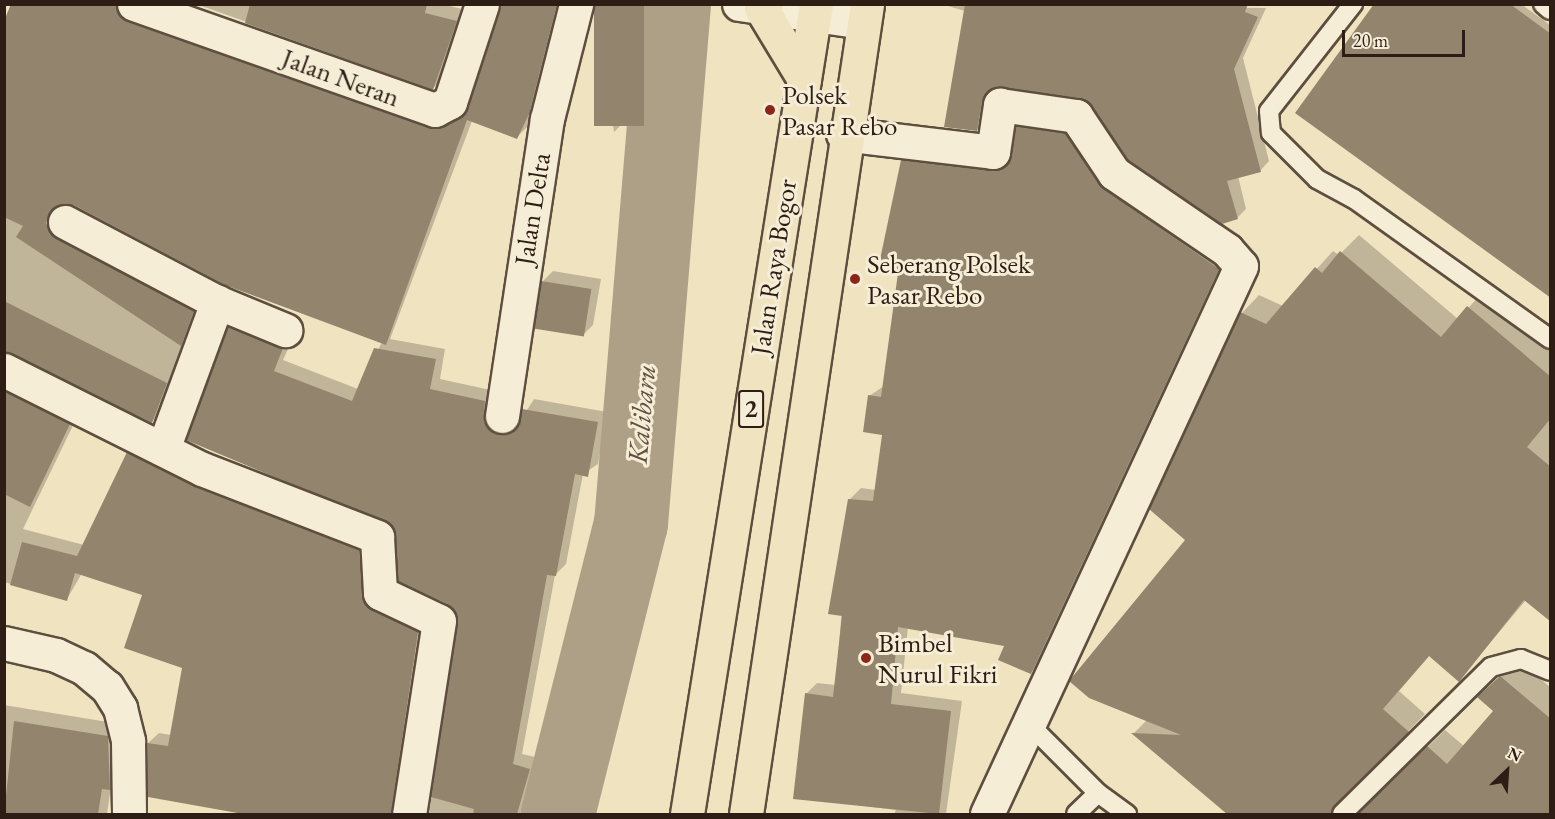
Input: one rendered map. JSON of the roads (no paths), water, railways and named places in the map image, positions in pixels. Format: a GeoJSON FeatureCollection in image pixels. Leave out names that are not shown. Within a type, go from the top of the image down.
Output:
{"type":"FeatureCollection","features":[{"type":"Feature","properties":{"kind":"highway"},"geometry":{"type":"LineString","coordinates":[[755,6],[804,79]]}},
{"type":"Feature","properties":{"kind":"highway","name":"Jalan Raya Bogor"},"geometry":{"type":"LineString","coordinates":[[687,814],[815,10]]}},
{"type":"Feature","properties":{"kind":"highway","name":"Jalan Raya Bogor"},"geometry":{"type":"LineString","coordinates":[[746,814],[843,134],[865,13]]}},
{"type":"Feature","properties":{"kind":"street","name":"Jalan Neran"},"geometry":{"type":"LineString","coordinates":[[135,4],[435,110],[450,102],[482,4]]}},
{"type":"Feature","properties":{"kind":"street","name":"Jalan Delta"},"geometry":{"type":"LineString","coordinates":[[502,416],[547,119],[576,4]]}},
{"type":"Feature","properties":{"kind":"street"},"geometry":{"type":"LineString","coordinates":[[755,6],[865,13]]}},
{"type":"Feature","properties":{"kind":"street"},"geometry":{"type":"LineString","coordinates":[[843,134],[993,152],[1000,105],[1076,116],[1119,177],[1240,262],[987,814]]}},
{"type":"Feature","properties":{"kind":"street"},"geometry":{"type":"LineString","coordinates":[[65,222],[217,302],[285,330]]}},
{"type":"Feature","properties":{"kind":"street"},"geometry":{"type":"LineString","coordinates":[[163,449],[217,302]]}},
{"type":"Feature","properties":{"kind":"street"},"geometry":{"type":"LineString","coordinates":[[4,370],[163,449],[370,532],[381,544],[380,593],[438,618],[409,814]]}},
{"type":"Feature","properties":{"kind":"street"},"geometry":{"type":"LineString","coordinates":[[4,643],[56,655],[84,668],[107,687],[120,708],[128,741],[129,814]]}},
{"type":"Feature","properties":{"kind":"lane"},"geometry":{"type":"LineString","coordinates":[[1353,4],[1269,111],[1271,133],[1317,179],[1354,199],[1551,339]]}},
{"type":"Feature","properties":{"kind":"lane"},"geometry":{"type":"LineString","coordinates":[[1544,4],[1551,10]]}},
{"type":"Feature","properties":{"kind":"lane"},"geometry":{"type":"LineString","coordinates":[[1342,814],[1491,667],[1521,659],[1551,670]]}},
{"type":"Feature","properties":{"kind":"lane"},"geometry":{"type":"LineString","coordinates":[[1029,723],[1098,793],[1127,814]]}},
{"type":"Feature","properties":{"kind":"lane"},"geometry":{"type":"LineString","coordinates":[[1076,814],[1098,793]]}},
{"type":"Feature","properties":{"kind":"waterway","name":"Kalibaru"},"geometry":{"type":"LineString","coordinates":[[558,814],[631,524],[674,4]]}},
{"type":"Feature","properties":{"kind":"place","name":"Polsek Pasar Rebo"},"geometry":{"type":"Point","coordinates":[770,110]}},
{"type":"Feature","properties":{"kind":"place","name":"Seberang Polsek Pasar Rebo"},"geometry":{"type":"Point","coordinates":[855,279]}},
{"type":"Feature","properties":{"kind":"place","name":"Bimbel Nurul Fikri"},"geometry":{"type":"Point","coordinates":[866,658]}}]}
